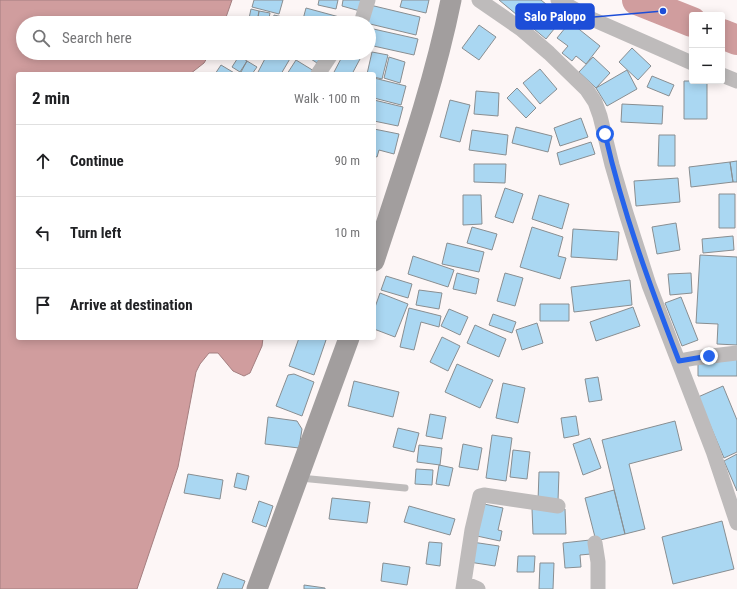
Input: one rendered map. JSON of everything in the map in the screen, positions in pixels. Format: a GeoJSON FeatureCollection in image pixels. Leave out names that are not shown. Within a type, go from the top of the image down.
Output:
{"type":"FeatureCollection","features":[{"type":"Feature","properties":{"kind":"street"},"geometry":{"type":"LineString","coordinates":[[363,16],[368,0]]}},
{"type":"Feature","properties":{"kind":"street"},"geometry":{"type":"LineString","coordinates":[[376,249],[380,224],[433,76],[451,0]]}},
{"type":"Feature","properties":{"kind":"street"},"geometry":{"type":"LineString","coordinates":[[479,0],[521,29],[549,53],[587,90],[594,102],[600,116],[622,199],[649,285],[713,451],[737,523]]}},
{"type":"Feature","properties":{"kind":"street"},"geometry":{"type":"LineString","coordinates":[[558,0],[598,22],[689,62]]}},
{"type":"Feature","properties":{"kind":"street"},"geometry":{"type":"LineString","coordinates":[[319,72],[327,60]]}},
{"type":"Feature","properties":{"kind":"street"},"geometry":{"type":"LineString","coordinates":[[725,76],[737,81]]}},
{"type":"Feature","properties":{"kind":"street"},"geometry":{"type":"LineString","coordinates":[[257,589],[348,340]]}},
{"type":"Feature","properties":{"kind":"street"},"geometry":{"type":"LineString","coordinates":[[679,361],[737,353]]}},
{"type":"Feature","properties":{"kind":"street"},"geometry":{"type":"LineString","coordinates":[[478,589],[464,586],[472,530],[480,496],[484,495],[558,506]]}},
{"type":"Feature","properties":{"kind":"street"},"geometry":{"type":"LineString","coordinates":[[595,543],[598,562],[598,589]]}},
{"type":"Feature","properties":{"kind":"lane"},"geometry":{"type":"LineString","coordinates":[[298,478],[405,488]]}},
{"type":"Feature","properties":{"kind":"shaded area"},"geometry":{"type":"Polygon","coordinates":[[[0,0],[232,0],[226,16],[16,16],[16,60],[206,60],[193,72],[16,72],[16,340],[263,340],[262,346],[250,373],[244,376],[233,371],[218,353],[209,353],[200,364],[196,372],[178,467],[137,589],[0,589],[0,0]]]}},
{"type":"Feature","properties":{"kind":"building"},"geometry":{"type":"Polygon","coordinates":[[[254,0],[283,0],[279,14],[252,7],[254,0]]]}},
{"type":"Feature","properties":{"kind":"building"},"geometry":{"type":"Polygon","coordinates":[[[319,0],[338,0],[336,9],[318,5],[319,0]]]}},
{"type":"Feature","properties":{"kind":"building"},"geometry":{"type":"Polygon","coordinates":[[[343,0],[363,0],[360,11],[342,6],[343,0]]]}},
{"type":"Feature","properties":{"kind":"building"},"geometry":{"type":"Polygon","coordinates":[[[402,0],[429,0],[426,13],[400,7],[402,0]]]}},
{"type":"Feature","properties":{"kind":"building"},"geometry":{"type":"Polygon","coordinates":[[[499,0],[541,0],[563,18],[546,39],[499,0]]]}},
{"type":"Feature","properties":{"kind":"building"},"geometry":{"type":"Polygon","coordinates":[[[370,5],[420,17],[416,35],[376,25],[376,16],[368,16],[370,5]]]}},
{"type":"Feature","properties":{"kind":"building"},"geometry":{"type":"Polygon","coordinates":[[[306,8],[336,16],[304,16],[306,8]]]}},
{"type":"Feature","properties":{"kind":"building"},"geometry":{"type":"Polygon","coordinates":[[[251,9],[259,11],[258,16],[250,16],[251,9]]]}},
{"type":"Feature","properties":{"kind":"building"},"geometry":{"type":"Polygon","coordinates":[[[259,11],[270,13],[269,16],[258,16],[259,11]]]}},
{"type":"Feature","properties":{"kind":"building"},"geometry":{"type":"Polygon","coordinates":[[[570,22],[600,46],[586,64],[576,56],[572,61],[562,53],[568,46],[557,38],[570,22]]]}},
{"type":"Feature","properties":{"kind":"building"},"geometry":{"type":"Polygon","coordinates":[[[479,25],[496,37],[479,60],[462,48],[479,25]]]}},
{"type":"Feature","properties":{"kind":"building"},"geometry":{"type":"Polygon","coordinates":[[[376,30],[418,39],[414,55],[376,47],[376,30]]]}},
{"type":"Feature","properties":{"kind":"building"},"geometry":{"type":"Polygon","coordinates":[[[632,48],[651,66],[638,80],[619,62],[632,48]]]}},
{"type":"Feature","properties":{"kind":"building"},"geometry":{"type":"Polygon","coordinates":[[[376,53],[388,55],[382,79],[376,78],[376,72],[367,72],[370,60],[376,60],[376,53]]]}},
{"type":"Feature","properties":{"kind":"building"},"geometry":{"type":"Polygon","coordinates":[[[389,57],[405,62],[400,83],[384,78],[389,57]]]}},
{"type":"Feature","properties":{"kind":"building"},"geometry":{"type":"Polygon","coordinates":[[[593,57],[610,73],[596,88],[579,72],[593,57]]]}},
{"type":"Feature","properties":{"kind":"building"},"geometry":{"type":"Polygon","coordinates":[[[236,60],[247,61],[240,72],[232,67],[236,60]]]}},
{"type":"Feature","properties":{"kind":"building"},"geometry":{"type":"Polygon","coordinates":[[[264,60],[289,60],[282,72],[258,72],[264,60]]]}},
{"type":"Feature","properties":{"kind":"building"},"geometry":{"type":"Polygon","coordinates":[[[296,60],[314,71],[313,72],[288,72],[296,60]]]}},
{"type":"Feature","properties":{"kind":"building"},"geometry":{"type":"Polygon","coordinates":[[[340,60],[359,60],[353,72],[334,72],[340,60]]]}},
{"type":"Feature","properties":{"kind":"building"},"geometry":{"type":"Polygon","coordinates":[[[247,61],[257,67],[253,72],[241,72],[247,61]]]}},
{"type":"Feature","properties":{"kind":"building"},"geometry":{"type":"Polygon","coordinates":[[[221,65],[233,72],[216,72],[221,65]]]}},
{"type":"Feature","properties":{"kind":"building"},"geometry":{"type":"Polygon","coordinates":[[[540,69],[557,89],[540,104],[523,83],[540,69]]]}},
{"type":"Feature","properties":{"kind":"building"},"geometry":{"type":"Polygon","coordinates":[[[627,70],[637,89],[607,106],[596,88],[627,70]]]}},
{"type":"Feature","properties":{"kind":"building"},"geometry":{"type":"Polygon","coordinates":[[[652,76],[674,85],[669,96],[647,87],[652,76]]]}},
{"type":"Feature","properties":{"kind":"building"},"geometry":{"type":"Polygon","coordinates":[[[376,78],[406,86],[401,105],[376,99],[376,78]]]}},
{"type":"Feature","properties":{"kind":"building"},"geometry":{"type":"Polygon","coordinates":[[[684,81],[689,81],[689,84],[707,84],[707,119],[684,119],[684,81]]]}},
{"type":"Feature","properties":{"kind":"building"},"geometry":{"type":"Polygon","coordinates":[[[517,88],[536,108],[526,118],[507,98],[517,88]]]}},
{"type":"Feature","properties":{"kind":"building"},"geometry":{"type":"Polygon","coordinates":[[[476,91],[499,93],[498,116],[474,114],[476,91]]]}},
{"type":"Feature","properties":{"kind":"building"},"geometry":{"type":"Polygon","coordinates":[[[376,100],[403,107],[398,126],[376,121],[376,100]]]}},
{"type":"Feature","properties":{"kind":"building"},"geometry":{"type":"Polygon","coordinates":[[[450,100],[470,105],[460,142],[440,137],[450,100]]]}},
{"type":"Feature","properties":{"kind":"building"},"geometry":{"type":"Polygon","coordinates":[[[622,104],[663,106],[662,124],[621,122],[622,104]]]}},
{"type":"Feature","properties":{"kind":"building"},"geometry":{"type":"Polygon","coordinates":[[[581,118],[588,137],[560,146],[554,128],[581,118]]]}},
{"type":"Feature","properties":{"kind":"building"},"geometry":{"type":"Polygon","coordinates":[[[516,127],[552,136],[548,152],[512,143],[516,127]]]}},
{"type":"Feature","properties":{"kind":"building"},"geometry":{"type":"Polygon","coordinates":[[[376,129],[399,134],[394,154],[379,150],[377,157],[376,129]]]}},
{"type":"Feature","properties":{"kind":"building"},"geometry":{"type":"Polygon","coordinates":[[[472,130],[508,135],[506,155],[469,150],[472,130]]]}},
{"type":"Feature","properties":{"kind":"building"},"geometry":{"type":"Polygon","coordinates":[[[659,135],[675,135],[675,166],[658,166],[659,135]]]}},
{"type":"Feature","properties":{"kind":"building"},"geometry":{"type":"Polygon","coordinates":[[[591,142],[595,154],[560,165],[557,153],[591,142]]]}},
{"type":"Feature","properties":{"kind":"building"},"geometry":{"type":"Polygon","coordinates":[[[737,161],[737,182],[733,182],[730,162],[737,161]]]}},
{"type":"Feature","properties":{"kind":"building"},"geometry":{"type":"Polygon","coordinates":[[[730,162],[733,182],[691,187],[689,167],[730,162]]]}},
{"type":"Feature","properties":{"kind":"building"},"geometry":{"type":"Polygon","coordinates":[[[474,164],[506,164],[505,183],[474,182],[474,164]]]}},
{"type":"Feature","properties":{"kind":"building"},"geometry":{"type":"Polygon","coordinates":[[[678,178],[680,202],[636,206],[634,181],[678,178]]]}},
{"type":"Feature","properties":{"kind":"building"},"geometry":{"type":"Polygon","coordinates":[[[505,188],[523,194],[513,223],[495,217],[505,188]]]}},
{"type":"Feature","properties":{"kind":"building"},"geometry":{"type":"Polygon","coordinates":[[[719,194],[735,194],[735,228],[719,228],[719,194]]]}},
{"type":"Feature","properties":{"kind":"building"},"geometry":{"type":"Polygon","coordinates":[[[463,195],[481,195],[482,224],[463,225],[463,195]]]}},
{"type":"Feature","properties":{"kind":"building"},"geometry":{"type":"Polygon","coordinates":[[[539,195],[569,204],[562,229],[532,219],[539,195]]]}},
{"type":"Feature","properties":{"kind":"building"},"geometry":{"type":"Polygon","coordinates":[[[676,223],[680,250],[657,254],[652,227],[676,223]]]}},
{"type":"Feature","properties":{"kind":"building"},"geometry":{"type":"Polygon","coordinates":[[[472,227],[497,234],[492,250],[467,243],[472,227]]]}},
{"type":"Feature","properties":{"kind":"building"},"geometry":{"type":"Polygon","coordinates":[[[532,227],[563,237],[558,256],[566,258],[560,279],[520,267],[532,227]]]}},
{"type":"Feature","properties":{"kind":"building"},"geometry":{"type":"Polygon","coordinates":[[[573,229],[619,232],[617,260],[571,257],[573,229]]]}},
{"type":"Feature","properties":{"kind":"building"},"geometry":{"type":"Polygon","coordinates":[[[733,236],[734,250],[703,253],[702,239],[733,236]]]}},
{"type":"Feature","properties":{"kind":"building"},"geometry":{"type":"Polygon","coordinates":[[[447,243],[484,252],[479,272],[442,264],[447,243]]]}},
{"type":"Feature","properties":{"kind":"building"},"geometry":{"type":"Polygon","coordinates":[[[700,255],[737,257],[737,345],[717,344],[718,324],[696,323],[700,255]]]}},
{"type":"Feature","properties":{"kind":"building"},"geometry":{"type":"Polygon","coordinates":[[[413,256],[454,270],[448,287],[408,274],[413,256]]]}},
{"type":"Feature","properties":{"kind":"building"},"geometry":{"type":"Polygon","coordinates":[[[457,273],[479,279],[476,294],[453,289],[457,273]]]}},
{"type":"Feature","properties":{"kind":"building"},"geometry":{"type":"Polygon","coordinates":[[[505,273],[523,278],[515,306],[497,301],[505,273]]]}},
{"type":"Feature","properties":{"kind":"building"},"geometry":{"type":"Polygon","coordinates":[[[691,273],[692,293],[670,295],[668,274],[691,273]]]}},
{"type":"Feature","properties":{"kind":"building"},"geometry":{"type":"Polygon","coordinates":[[[386,276],[412,284],[408,298],[381,290],[386,276]]]}},
{"type":"Feature","properties":{"kind":"building"},"geometry":{"type":"Polygon","coordinates":[[[630,280],[632,305],[574,312],[571,287],[630,280]]]}},
{"type":"Feature","properties":{"kind":"building"},"geometry":{"type":"Polygon","coordinates":[[[419,290],[442,293],[439,309],[416,305],[419,290]]]}},
{"type":"Feature","properties":{"kind":"building"},"geometry":{"type":"Polygon","coordinates":[[[380,293],[408,304],[395,337],[376,330],[376,304],[380,293]]]}},
{"type":"Feature","properties":{"kind":"building"},"geometry":{"type":"Polygon","coordinates":[[[681,297],[698,340],[682,346],[665,303],[681,297]]]}},
{"type":"Feature","properties":{"kind":"building"},"geometry":{"type":"Polygon","coordinates":[[[540,304],[569,304],[569,321],[540,321],[540,304]]]}},
{"type":"Feature","properties":{"kind":"building"},"geometry":{"type":"Polygon","coordinates":[[[633,307],[640,326],[596,341],[590,322],[633,307]]]}},
{"type":"Feature","properties":{"kind":"building"},"geometry":{"type":"Polygon","coordinates":[[[409,308],[441,316],[439,327],[421,322],[414,350],[400,347],[409,308]]]}},
{"type":"Feature","properties":{"kind":"building"},"geometry":{"type":"Polygon","coordinates":[[[449,309],[468,317],[460,335],[441,326],[449,309]]]}},
{"type":"Feature","properties":{"kind":"building"},"geometry":{"type":"Polygon","coordinates":[[[493,314],[516,322],[512,333],[489,325],[493,314]]]}},
{"type":"Feature","properties":{"kind":"building"},"geometry":{"type":"Polygon","coordinates":[[[537,323],[543,343],[522,350],[516,330],[537,323]]]}},
{"type":"Feature","properties":{"kind":"building"},"geometry":{"type":"Polygon","coordinates":[[[475,325],[506,339],[499,357],[467,343],[475,325]]]}},
{"type":"Feature","properties":{"kind":"building"},"geometry":{"type":"Polygon","coordinates":[[[442,337],[460,346],[448,371],[430,362],[442,337]]]}},
{"type":"Feature","properties":{"kind":"building"},"geometry":{"type":"Polygon","coordinates":[[[298,340],[326,340],[314,375],[289,366],[298,340]]]}},
{"type":"Feature","properties":{"kind":"building"},"geometry":{"type":"Polygon","coordinates":[[[698,359],[737,359],[737,376],[698,376],[698,359]]]}},
{"type":"Feature","properties":{"kind":"building"},"geometry":{"type":"Polygon","coordinates":[[[457,364],[493,380],[480,408],[445,392],[457,364]]]}},
{"type":"Feature","properties":{"kind":"building"},"geometry":{"type":"Polygon","coordinates":[[[294,374],[314,382],[302,416],[276,406],[288,375],[294,374]]]}},
{"type":"Feature","properties":{"kind":"building"},"geometry":{"type":"Polygon","coordinates":[[[598,377],[602,400],[589,402],[585,379],[598,377]]]}},
{"type":"Feature","properties":{"kind":"building"},"geometry":{"type":"Polygon","coordinates":[[[354,381],[399,392],[393,417],[348,406],[354,381]]]}},
{"type":"Feature","properties":{"kind":"building"},"geometry":{"type":"Polygon","coordinates":[[[503,383],[525,388],[518,423],[496,418],[503,383]]]}},
{"type":"Feature","properties":{"kind":"building"},"geometry":{"type":"Polygon","coordinates":[[[723,386],[737,420],[737,452],[724,458],[698,397],[723,386]]]}},
{"type":"Feature","properties":{"kind":"building"},"geometry":{"type":"Polygon","coordinates":[[[430,414],[446,417],[442,439],[426,436],[430,414]]]}},
{"type":"Feature","properties":{"kind":"building"},"geometry":{"type":"Polygon","coordinates":[[[576,416],[579,435],[564,438],[561,418],[576,416]]]}},
{"type":"Feature","properties":{"kind":"building"},"geometry":{"type":"Polygon","coordinates":[[[268,417],[297,421],[302,429],[299,448],[265,444],[268,417]]]}},
{"type":"Feature","properties":{"kind":"building"},"geometry":{"type":"Polygon","coordinates":[[[675,421],[682,450],[629,464],[645,529],[625,534],[602,440],[675,421]]]}},
{"type":"Feature","properties":{"kind":"building"},"geometry":{"type":"Polygon","coordinates":[[[398,428],[419,433],[414,452],[393,447],[398,428]]]}},
{"type":"Feature","properties":{"kind":"building"},"geometry":{"type":"Polygon","coordinates":[[[492,435],[512,438],[506,481],[486,478],[492,435]]]}},
{"type":"Feature","properties":{"kind":"building"},"geometry":{"type":"Polygon","coordinates":[[[590,438],[601,468],[583,475],[573,444],[590,438]]]}},
{"type":"Feature","properties":{"kind":"building"},"geometry":{"type":"Polygon","coordinates":[[[463,444],[482,448],[478,470],[459,467],[463,444]]]}},
{"type":"Feature","properties":{"kind":"building"},"geometry":{"type":"Polygon","coordinates":[[[419,445],[442,448],[440,465],[417,462],[419,445]]]}},
{"type":"Feature","properties":{"kind":"building"},"geometry":{"type":"Polygon","coordinates":[[[513,450],[530,452],[527,479],[510,477],[513,450]]]}},
{"type":"Feature","properties":{"kind":"building"},"geometry":{"type":"Polygon","coordinates":[[[737,454],[737,491],[724,461],[737,454]]]}},
{"type":"Feature","properties":{"kind":"building"},"geometry":{"type":"Polygon","coordinates":[[[439,465],[453,468],[449,486],[436,484],[439,465]]]}},
{"type":"Feature","properties":{"kind":"building"},"geometry":{"type":"Polygon","coordinates":[[[416,469],[433,470],[432,485],[415,484],[416,469]]]}},
{"type":"Feature","properties":{"kind":"building"},"geometry":{"type":"Polygon","coordinates":[[[539,472],[559,472],[558,501],[538,501],[539,472]]]}},
{"type":"Feature","properties":{"kind":"building"},"geometry":{"type":"Polygon","coordinates":[[[237,473],[249,476],[246,490],[234,487],[237,473]]]}},
{"type":"Feature","properties":{"kind":"building"},"geometry":{"type":"Polygon","coordinates":[[[188,474],[223,480],[220,499],[184,493],[188,474]]]}},
{"type":"Feature","properties":{"kind":"building"},"geometry":{"type":"Polygon","coordinates":[[[614,490],[625,534],[596,541],[585,498],[614,490]]]}},
{"type":"Feature","properties":{"kind":"building"},"geometry":{"type":"Polygon","coordinates":[[[332,498],[370,502],[367,523],[329,519],[332,498]]]}},
{"type":"Feature","properties":{"kind":"building"},"geometry":{"type":"Polygon","coordinates":[[[259,501],[273,506],[266,527],[252,522],[259,501]]]}},
{"type":"Feature","properties":{"kind":"building"},"geometry":{"type":"Polygon","coordinates":[[[484,504],[503,508],[498,530],[502,531],[500,541],[477,536],[484,504]]]}},
{"type":"Feature","properties":{"kind":"building"},"geometry":{"type":"Polygon","coordinates":[[[409,506],[455,519],[450,535],[404,522],[409,506]]]}},
{"type":"Feature","properties":{"kind":"building"},"geometry":{"type":"Polygon","coordinates":[[[532,509],[565,509],[566,534],[533,534],[532,509]]]}},
{"type":"Feature","properties":{"kind":"building"},"geometry":{"type":"Polygon","coordinates":[[[722,521],[734,569],[673,584],[662,537],[722,521]]]}},
{"type":"Feature","properties":{"kind":"building"},"geometry":{"type":"Polygon","coordinates":[[[590,540],[591,554],[580,555],[581,567],[565,568],[563,543],[590,540]]]}},
{"type":"Feature","properties":{"kind":"building"},"geometry":{"type":"Polygon","coordinates":[[[429,542],[442,543],[440,566],[426,564],[429,542]]]}},
{"type":"Feature","properties":{"kind":"building"},"geometry":{"type":"Polygon","coordinates":[[[472,542],[499,546],[495,566],[469,562],[472,542]]]}},
{"type":"Feature","properties":{"kind":"building"},"geometry":{"type":"Polygon","coordinates":[[[518,556],[535,556],[534,572],[517,572],[518,556]]]}},
{"type":"Feature","properties":{"kind":"building"},"geometry":{"type":"Polygon","coordinates":[[[383,563],[410,567],[407,585],[381,581],[383,563]]]}},
{"type":"Feature","properties":{"kind":"building"},"geometry":{"type":"Polygon","coordinates":[[[540,563],[554,563],[553,589],[539,589],[540,563]]]}},
{"type":"Feature","properties":{"kind":"building"},"geometry":{"type":"Polygon","coordinates":[[[223,573],[245,581],[242,589],[217,589],[223,573]]]}},
{"type":"Feature","properties":{"kind":"building"},"geometry":{"type":"Polygon","coordinates":[[[304,585],[325,588],[325,589],[304,589],[304,585]]]}},
{"type":"Feature","properties":{"kind":"waterway"},"geometry":{"type":"LineString","coordinates":[[637,0],[689,21]]}},
{"type":"Feature","properties":{"kind":"waterway"},"geometry":{"type":"LineString","coordinates":[[725,35],[737,40]]}},
{"type":"Feature","properties":{"kind":"place","name":"Salo Palopo"},"geometry":{"type":"Point","coordinates":[663,11]}},
{"type":"Feature","properties":{"kind":"route"},"geometry":{"type":"LineString","coordinates":[[605,134],[612,165],[649,285],[679,361],[709,356]]}}]}
